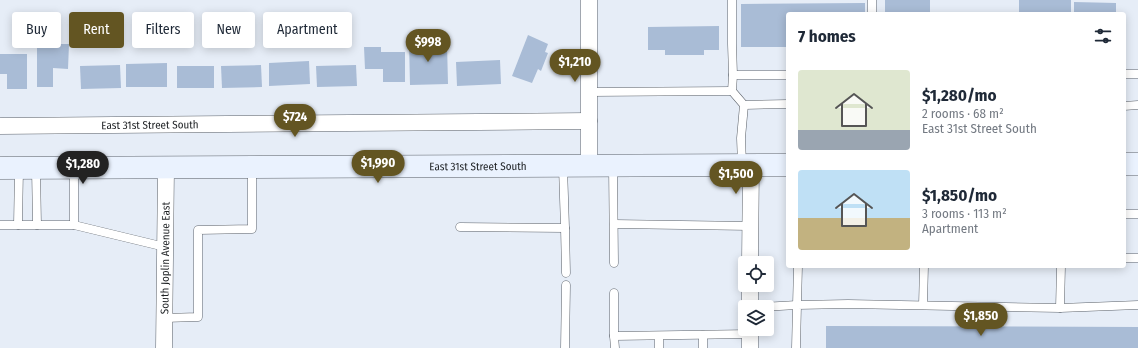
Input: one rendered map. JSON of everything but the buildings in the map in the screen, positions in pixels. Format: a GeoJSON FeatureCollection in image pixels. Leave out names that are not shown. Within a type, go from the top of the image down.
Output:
{"type":"FeatureCollection","features":[{"type":"Feature","properties":{"kind":"main road"},"geometry":{"type":"LineString","coordinates":[[1126,164],[1138,164]]}},
{"type":"Feature","properties":{"kind":"main road","name":"East 31st Street South"},"geometry":{"type":"LineString","coordinates":[[18,168],[786,165]]}},
{"type":"Feature","properties":{"kind":"street"},"geometry":{"type":"LineString","coordinates":[[589,0],[589,166]]}},
{"type":"Feature","properties":{"kind":"street","name":"East 31st Street South"},"geometry":{"type":"LineString","coordinates":[[0,126],[589,121]]}},
{"type":"Feature","properties":{"kind":"street"},"geometry":{"type":"LineString","coordinates":[[746,165],[750,226],[750,256]]}},
{"type":"Feature","properties":{"kind":"street","name":"South Joplin Avenue East"},"geometry":{"type":"LineString","coordinates":[[164,348],[166,168]]}},
{"type":"Feature","properties":{"kind":"lane"},"geometry":{"type":"LineString","coordinates":[[732,0],[732,90],[744,105],[741,138],[746,165]]}},
{"type":"Feature","properties":{"kind":"lane"},"geometry":{"type":"LineString","coordinates":[[872,0],[872,12]]}},
{"type":"Feature","properties":{"kind":"lane"},"geometry":{"type":"LineString","coordinates":[[1126,74],[1138,74]]}},
{"type":"Feature","properties":{"kind":"lane"},"geometry":{"type":"LineString","coordinates":[[733,75],[786,75]]}},
{"type":"Feature","properties":{"kind":"lane"},"geometry":{"type":"LineString","coordinates":[[589,92],[732,90]]}},
{"type":"Feature","properties":{"kind":"lane"},"geometry":{"type":"LineString","coordinates":[[744,105],[786,104]]}},
{"type":"Feature","properties":{"kind":"lane"},"geometry":{"type":"LineString","coordinates":[[1126,106],[1138,105]]}},
{"type":"Feature","properties":{"kind":"lane"},"geometry":{"type":"LineString","coordinates":[[563,166],[566,273]]}},
{"type":"Feature","properties":{"kind":"lane"},"geometry":{"type":"LineString","coordinates":[[613,166],[614,263]]}},
{"type":"Feature","properties":{"kind":"lane"},"geometry":{"type":"LineString","coordinates":[[164,318],[198,317],[198,230],[252,229],[252,167]]}},
{"type":"Feature","properties":{"kind":"lane"},"geometry":{"type":"LineString","coordinates":[[18,168],[37,225]]}},
{"type":"Feature","properties":{"kind":"lane"},"geometry":{"type":"LineString","coordinates":[[18,168],[18,225]]}},
{"type":"Feature","properties":{"kind":"lane"},"geometry":{"type":"LineString","coordinates":[[74,168],[74,225]]}},
{"type":"Feature","properties":{"kind":"lane"},"geometry":{"type":"LineString","coordinates":[[1126,214],[1138,214]]}},
{"type":"Feature","properties":{"kind":"lane"},"geometry":{"type":"LineString","coordinates":[[614,224],[750,226]]}},
{"type":"Feature","properties":{"kind":"lane"},"geometry":{"type":"LineString","coordinates":[[0,225],[74,225],[165,247]]}},
{"type":"Feature","properties":{"kind":"lane"},"geometry":{"type":"LineString","coordinates":[[460,227],[565,228]]}},
{"type":"Feature","properties":{"kind":"lane"},"geometry":{"type":"LineString","coordinates":[[1126,258],[1138,258]]}},
{"type":"Feature","properties":{"kind":"lane"},"geometry":{"type":"LineString","coordinates":[[796,348],[798,268]]}},
{"type":"Feature","properties":{"kind":"lane"},"geometry":{"type":"LineString","coordinates":[[923,305],[924,268]]}},
{"type":"Feature","properties":{"kind":"lane"},"geometry":{"type":"LineString","coordinates":[[1060,308],[1061,268]]}},
{"type":"Feature","properties":{"kind":"lane"},"geometry":{"type":"LineString","coordinates":[[565,348],[566,285]]}},
{"type":"Feature","properties":{"kind":"lane"},"geometry":{"type":"LineString","coordinates":[[614,293],[615,348]]}},
{"type":"Feature","properties":{"kind":"lane"},"geometry":{"type":"LineString","coordinates":[[774,306],[848,304],[1060,308],[1138,305]]}},
{"type":"Feature","properties":{"kind":"lane"},"geometry":{"type":"LineString","coordinates":[[614,336],[703,335],[750,337]]}},
{"type":"Feature","properties":{"kind":"lane"},"geometry":{"type":"LineString","coordinates":[[703,335],[704,348]]}},
{"type":"Feature","properties":{"kind":"lane"},"geometry":{"type":"LineString","coordinates":[[659,336],[659,348]]}}]}
